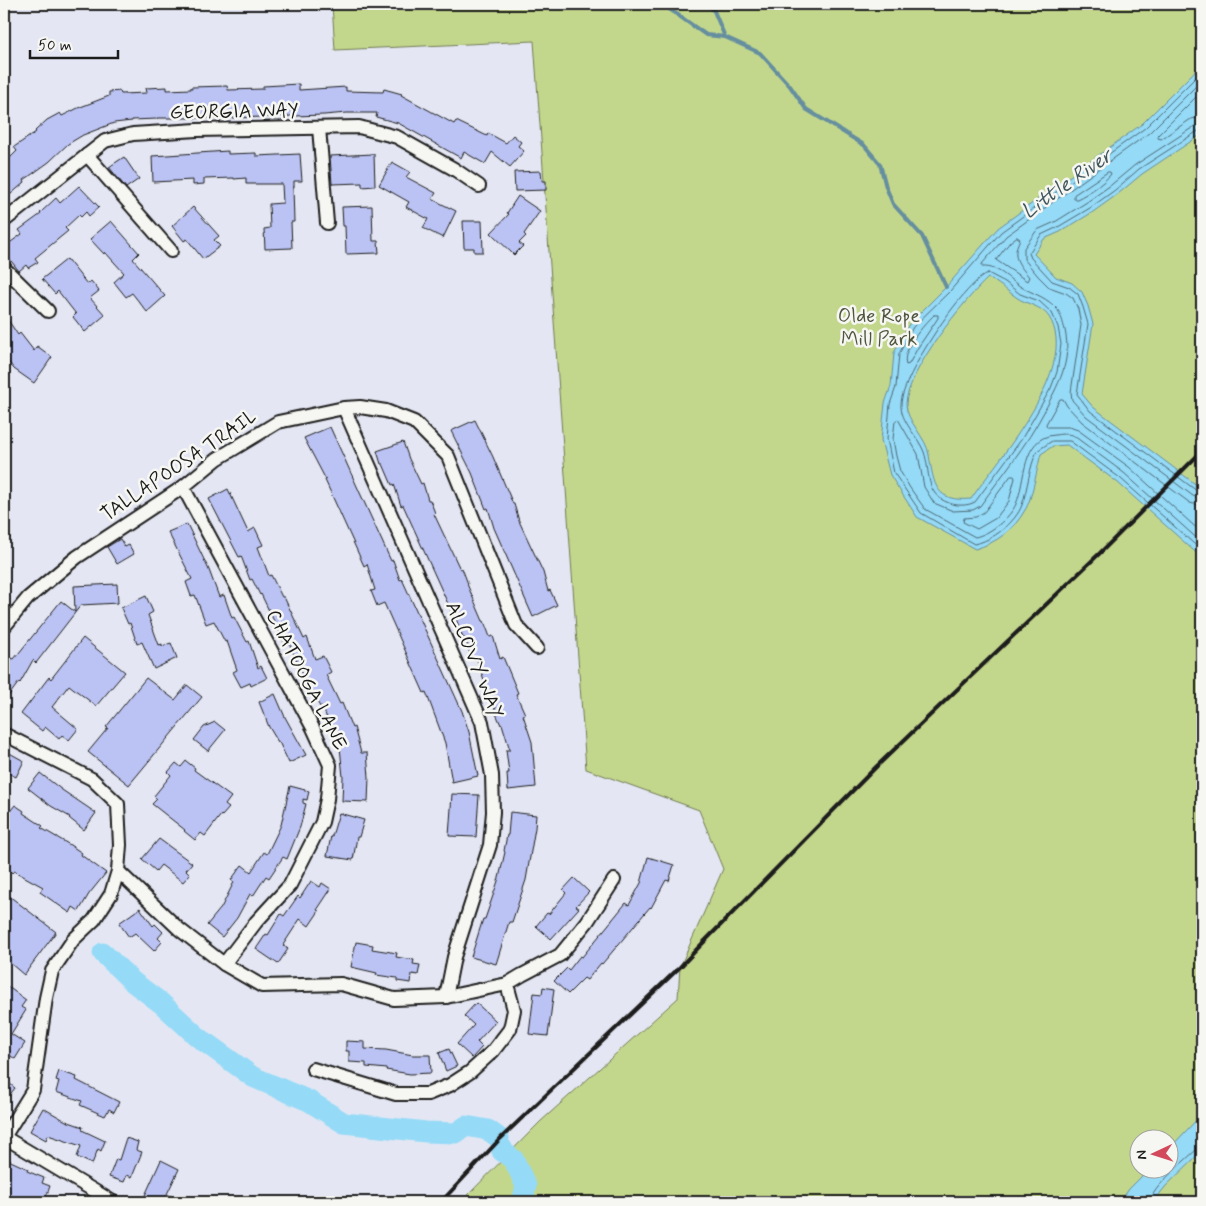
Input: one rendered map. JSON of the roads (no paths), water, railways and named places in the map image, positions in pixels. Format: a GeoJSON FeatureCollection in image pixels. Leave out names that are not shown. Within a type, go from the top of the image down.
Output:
{"type":"FeatureCollection","features":[{"type":"Feature","properties":{"kind":"street","name":"GEORGIA WAY"},"geometry":{"type":"LineString","coordinates":[[4,221],[105,141],[133,134],[197,130],[359,127],[397,137],[454,169],[479,186]]}},
{"type":"Feature","properties":{"kind":"street"},"geometry":{"type":"LineString","coordinates":[[319,128],[327,223]]}},
{"type":"Feature","properties":{"kind":"street"},"geometry":{"type":"LineString","coordinates":[[87,155],[172,251]]}},
{"type":"Feature","properties":{"kind":"street"},"geometry":{"type":"LineString","coordinates":[[4,268],[48,311]]}},
{"type":"Feature","properties":{"kind":"street","name":"TALLAPOOSA TRAIL"},"geometry":{"type":"LineString","coordinates":[[4,627],[28,598],[77,557],[183,487],[217,459],[278,422],[344,408],[360,407],[386,410],[414,422],[448,456],[516,625],[537,648]]}},
{"type":"Feature","properties":{"kind":"street","name":"ALCOVY WAY"},"geometry":{"type":"LineString","coordinates":[[344,408],[482,722],[490,766],[493,812],[490,845],[454,957],[446,997]]}},
{"type":"Feature","properties":{"kind":"street","name":"CHATOOGA LANE"},"geometry":{"type":"LineString","coordinates":[[183,487],[313,728],[330,764],[327,800],[322,822],[290,885],[256,922],[224,964]]}},
{"type":"Feature","properties":{"kind":"street"},"geometry":{"type":"LineString","coordinates":[[4,734],[92,779],[118,804],[120,824],[118,871],[111,894],[94,920],[73,940],[52,971],[46,998],[33,1090],[4,1137],[113,1202]]}},
{"type":"Feature","properties":{"kind":"street"},"geometry":{"type":"LineString","coordinates":[[118,871],[179,929],[224,964],[262,986],[342,984],[394,999],[446,997],[507,984],[560,955],[587,922],[614,880]]}},
{"type":"Feature","properties":{"kind":"street"},"geometry":{"type":"LineString","coordinates":[[313,1069],[396,1094],[428,1094],[450,1086],[470,1072],[493,1051],[510,1029],[514,1010],[507,984]]}},
{"type":"Feature","properties":{"kind":"water","name":"Little River"},"geometry":{"type":"Polygon","coordinates":[[[1202,64],[1202,134],[1142,174],[1093,212],[1060,232],[1044,239],[1034,254],[1056,277],[1072,283],[1082,292],[1088,306],[1093,324],[1082,394],[1093,407],[1202,489],[1202,558],[1117,482],[1067,445],[1053,446],[1041,454],[1028,505],[1016,524],[1004,535],[975,549],[917,517],[890,475],[881,440],[885,403],[891,386],[894,353],[909,324],[946,287],[998,228],[1142,124],[1202,64]],[[988,278],[965,302],[926,355],[909,390],[906,404],[909,417],[925,442],[935,483],[944,495],[950,498],[971,499],[1032,412],[1046,386],[1054,361],[1056,338],[1046,313],[1020,300],[988,278]]]}},
{"type":"Feature","properties":{"kind":"water"},"geometry":{"type":"Polygon","coordinates":[[[1202,1114],[1202,1151],[1178,1174],[1178,1139],[1202,1114]]]}},
{"type":"Feature","properties":{"kind":"water"},"geometry":{"type":"Polygon","coordinates":[[[1140,1178],[1174,1178],[1153,1202],[1120,1202],[1140,1178]]]}},
{"type":"Feature","properties":{"kind":"waterway"},"geometry":{"type":"LineString","coordinates":[[654,4],[668,8],[706,35],[725,37],[760,53],[790,86],[806,109],[864,145],[880,164],[893,204],[922,236],[946,287]]}},
{"type":"Feature","properties":{"kind":"waterway"},"geometry":{"type":"LineString","coordinates":[[708,4],[714,11],[725,37]]}},
{"type":"Feature","properties":{"kind":"waterway"},"geometry":{"type":"LineString","coordinates":[[103,953],[133,982],[161,1003],[198,1037],[253,1077],[309,1101],[344,1123],[426,1132],[456,1133],[466,1126],[488,1130],[499,1138]]}},
{"type":"Feature","properties":{"kind":"waterway"},"geometry":{"type":"LineString","coordinates":[[502,1148],[502,1151],[514,1160],[526,1186],[522,1202]]}},
{"type":"Feature","properties":{"kind":"railway"},"geometry":{"type":"LineString","coordinates":[[441,1202],[500,1139],[680,967],[876,767],[1100,553],[1202,451]]}},
{"type":"Feature","properties":{"kind":"park label","name":"Olde Rope Mill Park"},"geometry":{"type":"Point","coordinates":[879,328]}}]}
